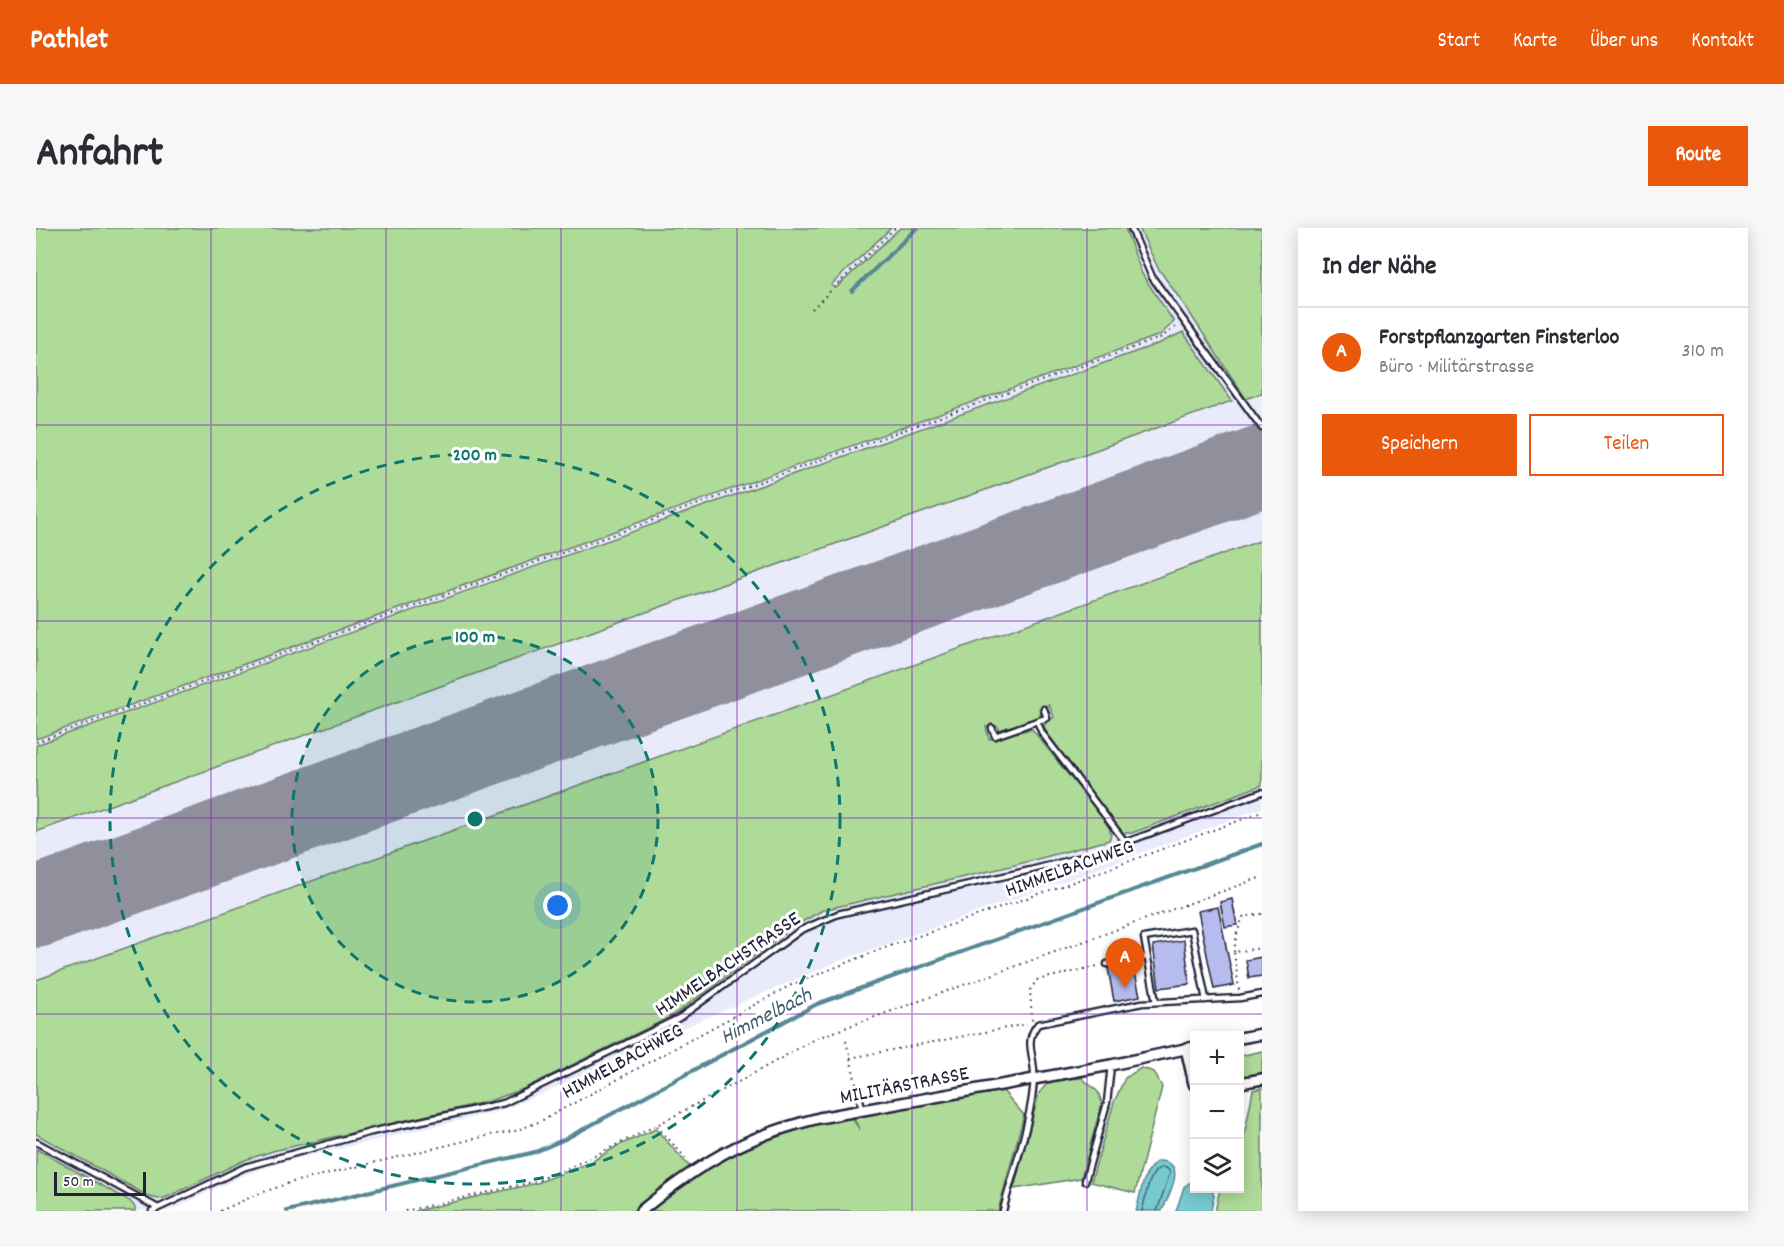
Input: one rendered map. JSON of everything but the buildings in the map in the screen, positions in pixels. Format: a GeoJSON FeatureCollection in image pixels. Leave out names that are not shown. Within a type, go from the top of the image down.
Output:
{"type":"FeatureCollection","features":[{"type":"Feature","properties":{"kind":"street"},"geometry":{"type":"LineString","coordinates":[[1244,1037],[1262,1034]]}},
{"type":"Feature","properties":{"kind":"street","name":"MILITÄRSTRASSE"},"geometry":{"type":"LineString","coordinates":[[641,1211],[695,1169],[750,1139],[785,1126],[1190,1048]]}},
{"type":"Feature","properties":{"kind":"street"},"geometry":{"type":"LineString","coordinates":[[1244,1082],[1262,1078]]}},
{"type":"Feature","properties":{"kind":"lane"},"geometry":{"type":"LineString","coordinates":[[1131,228],[1152,277],[1262,428]]}},
{"type":"Feature","properties":{"kind":"lane"},"geometry":{"type":"LineString","coordinates":[[992,728],[995,736],[1037,722],[1047,718],[1044,709]]}},
{"type":"Feature","properties":{"kind":"lane"},"geometry":{"type":"LineString","coordinates":[[1037,722],[1042,733],[1125,843]]}},
{"type":"Feature","properties":{"kind":"lane","name":"HIMMELBACHSTRASSE"},"geometry":{"type":"LineString","coordinates":[[155,1210],[245,1167],[371,1132],[504,1103],[679,1018],[801,930],[838,914],[1031,870],[1125,843],[1262,792]]}},
{"type":"Feature","properties":{"kind":"lane"},"geometry":{"type":"LineString","coordinates":[[1155,1002],[1144,938],[1192,930],[1206,1000]]}},
{"type":"Feature","properties":{"kind":"lane"},"geometry":{"type":"LineString","coordinates":[[1107,964],[1147,957]]}},
{"type":"Feature","properties":{"kind":"lane"},"geometry":{"type":"LineString","coordinates":[[1003,1211],[1030,1109],[1034,1078],[1030,1038],[1035,1023],[1142,1003],[1240,998],[1262,994]]}},
{"type":"Feature","properties":{"kind":"lane"},"geometry":{"type":"LineString","coordinates":[[1085,1181],[1107,1103],[1111,1065]]}},
{"type":"Feature","properties":{"kind":"lane"},"geometry":{"type":"LineString","coordinates":[[860,1099],[862,1110]]}},
{"type":"Feature","properties":{"kind":"lane"},"geometry":{"type":"LineString","coordinates":[[36,1142],[155,1210]]}},
{"type":"Feature","properties":{"kind":"path"},"geometry":{"type":"LineString","coordinates":[[812,309],[895,228]]}},
{"type":"Feature","properties":{"kind":"path"},"geometry":{"type":"LineString","coordinates":[[36,742],[1160,338],[1184,320]]}},
{"type":"Feature","properties":{"kind":"path","name":"HIMMELBACHWEG"},"geometry":{"type":"LineString","coordinates":[[219,1211],[289,1183],[515,1131],[542,1121],[789,986],[879,950],[1083,879],[1262,812]]}},
{"type":"Feature","properties":{"kind":"path"},"geometry":{"type":"LineString","coordinates":[[405,1211],[537,1181],[657,1125],[817,1038],[1262,877]]}},
{"type":"Feature","properties":{"kind":"path"},"geometry":{"type":"LineString","coordinates":[[1240,998],[1234,952],[1236,933],[1243,917],[1262,914]]}},
{"type":"Feature","properties":{"kind":"path"},"geometry":{"type":"LineString","coordinates":[[1234,952],[1262,948]]}},
{"type":"Feature","properties":{"kind":"path"},"geometry":{"type":"LineString","coordinates":[[850,1058],[1035,1023],[1030,990],[1037,980],[1107,964]]}},
{"type":"Feature","properties":{"kind":"path"},"geometry":{"type":"LineString","coordinates":[[846,1041],[860,1099]]}},
{"type":"Feature","properties":{"kind":"path"},"geometry":{"type":"LineString","coordinates":[[657,1125],[695,1169]]}},
{"type":"Feature","properties":{"kind":"shaded area"},"geometry":{"type":"Polygon","coordinates":[[[36,228],[1262,228],[1262,808],[834,963],[655,1040],[542,1094],[500,1111],[283,1162],[242,1176],[169,1211],[36,1211],[36,228]]]}},
{"type":"Feature","properties":{"kind":"green space"},"geometry":{"type":"Polygon","coordinates":[[[36,228],[891,228],[831,285],[836,288],[900,228],[1125,228],[1142,274],[1174,322],[1160,335],[36,739],[36,228]]]}},
{"type":"Feature","properties":{"kind":"green space"},"geometry":{"type":"Polygon","coordinates":[[[1139,228],[1262,228],[1262,393],[1246,399],[1158,268],[1139,228]]]}},
{"type":"Feature","properties":{"kind":"green space"},"geometry":{"type":"Polygon","coordinates":[[[1183,332],[1232,401],[36,832],[36,745],[1160,343],[1183,332]]]}},
{"type":"Feature","properties":{"kind":"green space"},"geometry":{"type":"Polygon","coordinates":[[[1262,540],[1262,785],[1132,833],[1123,833],[1047,733],[1044,726],[1054,717],[1049,705],[1039,708],[1041,716],[1000,730],[997,726],[986,727],[989,739],[1032,729],[1109,826],[1111,835],[1109,840],[1011,866],[823,910],[795,926],[672,1016],[521,1090],[489,1101],[273,1151],[245,1160],[165,1198],[158,1199],[150,1197],[36,1134],[36,980],[1262,540]]]}},
{"type":"Feature","properties":{"kind":"green space"},"geometry":{"type":"Polygon","coordinates":[[[1262,1051],[1262,1081],[1244,1085],[1244,1055],[1262,1051]]]}},
{"type":"Feature","properties":{"kind":"green space"},"geometry":{"type":"Polygon","coordinates":[[[1141,1068],[1154,1072],[1162,1087],[1135,1193],[1091,1182],[1114,1102],[1125,1078],[1141,1068]]]}},
{"type":"Feature","properties":{"kind":"green space"},"geometry":{"type":"Polygon","coordinates":[[[1082,1078],[1098,1092],[1102,1103],[1081,1178],[1014,1189],[1039,1093],[1050,1080],[1082,1078]]]}},
{"type":"Feature","properties":{"kind":"green space"},"geometry":{"type":"Polygon","coordinates":[[[1262,1088],[1262,1211],[1215,1211],[1219,1193],[1244,1193],[1244,1136],[1253,1090],[1262,1088]]]}},
{"type":"Feature","properties":{"kind":"green space"},"geometry":{"type":"Polygon","coordinates":[[[1003,1091],[1024,1115],[998,1211],[415,1211],[537,1183],[591,1162],[617,1146],[656,1129],[688,1165],[695,1169],[753,1143],[811,1125],[852,1118],[860,1130],[853,1117],[1003,1091]]]}},
{"type":"Feature","properties":{"kind":"green space"},"geometry":{"type":"Polygon","coordinates":[[[36,1149],[130,1201],[135,1211],[36,1211],[36,1149]]]}},
{"type":"Feature","properties":{"kind":"water"},"geometry":{"type":"Polygon","coordinates":[[[1158,1161],[1167,1162],[1173,1166],[1175,1172],[1169,1196],[1162,1211],[1136,1211],[1145,1177],[1158,1161]]]}},
{"type":"Feature","properties":{"kind":"water"},"geometry":{"type":"Polygon","coordinates":[[[1190,1183],[1190,1193],[1213,1193],[1211,1211],[1176,1211],[1184,1187],[1190,1183]]]}},
{"type":"Feature","properties":{"kind":"waterway"},"geometry":{"type":"LineString","coordinates":[[852,291],[917,228]]}},
{"type":"Feature","properties":{"kind":"waterway","name":"Himmelbach"},"geometry":{"type":"LineString","coordinates":[[287,1211],[535,1152],[565,1139],[817,1004],[1262,844]]}},
{"type":"Feature","properties":{"kind":"runway"},"geometry":{"type":"LineString","coordinates":[[36,907],[1262,466]]}},
{"type":"Feature","properties":{"kind":"place","name":"Forstpflanzgarten Finsterloo"},"geometry":{"type":"Point","coordinates":[1125,988]}}]}
